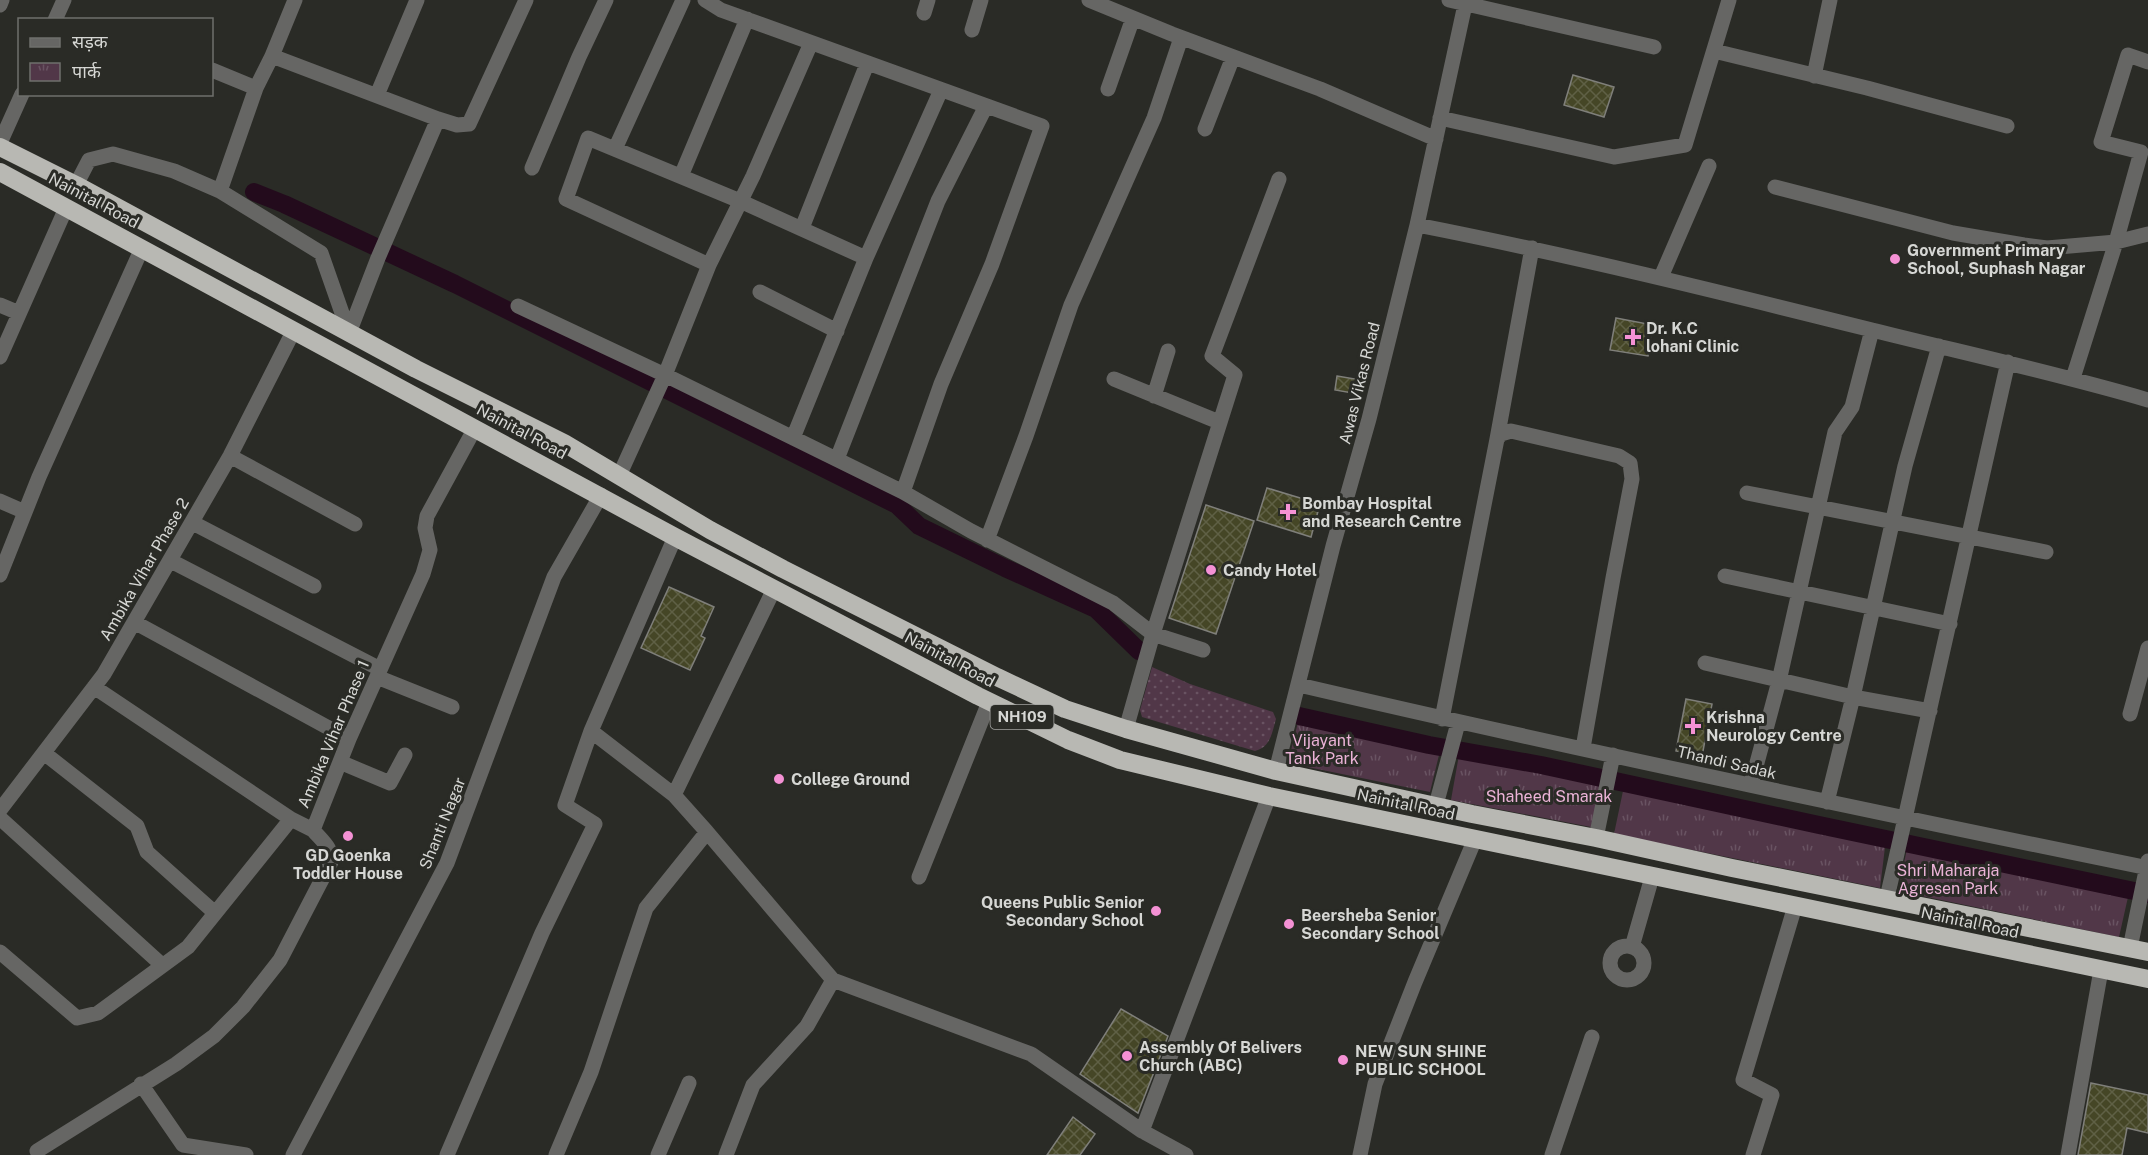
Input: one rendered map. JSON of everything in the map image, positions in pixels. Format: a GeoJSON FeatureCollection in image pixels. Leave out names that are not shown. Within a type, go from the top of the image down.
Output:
{"type":"FeatureCollection","features":[{"type":"Feature","properties":{"kind":"highway","name":"Nainital Road"},"geometry":{"type":"LineString","coordinates":[[0,145],[304,310],[564,443],[721,536],[986,672],[1065,709],[1126,729],[1276,771],[1483,816],[2148,952]]}},
{"type":"Feature","properties":{"kind":"highway"},"geometry":{"type":"LineString","coordinates":[[7,176],[25,159]]}},
{"type":"Feature","properties":{"kind":"highway","name":"Nainital Road"},"geometry":{"type":"LineString","coordinates":[[7,176],[675,537],[989,702],[1068,740],[1117,758],[1269,796],[2148,979]]}},
{"type":"Feature","properties":{"kind":"highway"},"geometry":{"type":"LineString","coordinates":[[66,208],[76,185]]}},
{"type":"Feature","properties":{"kind":"highway"},"geometry":{"type":"LineString","coordinates":[[294,330],[304,310]]}},
{"type":"Feature","properties":{"kind":"highway"},"geometry":{"type":"LineString","coordinates":[[340,354],[349,333]]}},
{"type":"Feature","properties":{"kind":"highway"},"geometry":{"type":"LineString","coordinates":[[475,428],[489,405]]}},
{"type":"Feature","properties":{"kind":"highway"},"geometry":{"type":"LineString","coordinates":[[1117,758],[1126,729]]}},
{"type":"Feature","properties":{"kind":"highway"},"geometry":{"type":"LineString","coordinates":[[1269,796],[1276,771]]}},
{"type":"Feature","properties":{"kind":"highway"},"geometry":{"type":"LineString","coordinates":[[1475,839],[1483,816]]}},
{"type":"Feature","properties":{"kind":"highway"},"geometry":{"type":"LineString","coordinates":[[2101,970],[2106,943]]}},
{"type":"Feature","properties":{"kind":"highway"},"geometry":{"type":"LineString","coordinates":[[2125,974],[2130,948]]}},
{"type":"Feature","properties":{"kind":"street"},"geometry":{"type":"LineString","coordinates":[[0,5],[2,0]]}},
{"type":"Feature","properties":{"kind":"street"},"geometry":{"type":"LineString","coordinates":[[56,18],[64,0]]}},
{"type":"Feature","properties":{"kind":"street"},"geometry":{"type":"LineString","coordinates":[[220,191],[256,88],[295,0]]}},
{"type":"Feature","properties":{"kind":"street"},"geometry":{"type":"LineString","coordinates":[[377,95],[417,0]]}},
{"type":"Feature","properties":{"kind":"street"},"geometry":{"type":"LineString","coordinates":[[272,56],[438,119],[457,125],[469,124],[526,0]]}},
{"type":"Feature","properties":{"kind":"street"},"geometry":{"type":"LineString","coordinates":[[532,168],[606,0]]}},
{"type":"Feature","properties":{"kind":"street"},"geometry":{"type":"LineString","coordinates":[[615,149],[683,0]]}},
{"type":"Feature","properties":{"kind":"street"},"geometry":{"type":"LineString","coordinates":[[705,0],[721,10],[1042,126],[992,264],[941,384],[903,492]]}},
{"type":"Feature","properties":{"kind":"street"},"geometry":{"type":"LineString","coordinates":[[972,30],[981,0]]}},
{"type":"Feature","properties":{"kind":"street"},"geometry":{"type":"LineString","coordinates":[[1089,0],[1126,10],[1181,38],[1320,88],[1436,139]]}},
{"type":"Feature","properties":{"kind":"street"},"geometry":{"type":"LineString","coordinates":[[1449,0],[1654,47]]}},
{"type":"Feature","properties":{"kind":"street"},"geometry":{"type":"LineString","coordinates":[[1440,118],[1614,157],[1686,145],[1729,0]]}},
{"type":"Feature","properties":{"kind":"street"},"geometry":{"type":"LineString","coordinates":[[1814,76],[1830,0]]}},
{"type":"Feature","properties":{"kind":"street","name":"Awas Vikas Road"},"geometry":{"type":"LineString","coordinates":[[1276,771],[1369,419],[1417,225],[1465,2]]}},
{"type":"Feature","properties":{"kind":"street"},"geometry":{"type":"LineString","coordinates":[[1108,89],[1126,10]]}},
{"type":"Feature","properties":{"kind":"street"},"geometry":{"type":"LineString","coordinates":[[681,176],[747,19]]}},
{"type":"Feature","properties":{"kind":"street"},"geometry":{"type":"LineString","coordinates":[[987,540],[1071,305],[1154,118],[1181,38]]}},
{"type":"Feature","properties":{"kind":"street"},"geometry":{"type":"LineString","coordinates":[[619,476],[662,382],[709,265],[753,176],[811,43]]}},
{"type":"Feature","properties":{"kind":"street"},"geometry":{"type":"LineString","coordinates":[[1714,51],[2007,126]]}},
{"type":"Feature","properties":{"kind":"street"},"geometry":{"type":"LineString","coordinates":[[2073,378],[2144,153],[2101,142],[2128,55],[2148,62]]}},
{"type":"Feature","properties":{"kind":"street"},"geometry":{"type":"LineString","coordinates":[[1205,129],[1233,57]]}},
{"type":"Feature","properties":{"kind":"street"},"geometry":{"type":"LineString","coordinates":[[802,228],[867,64]]}},
{"type":"Feature","properties":{"kind":"street"},"geometry":{"type":"LineString","coordinates":[[213,70],[256,88]]}},
{"type":"Feature","properties":{"kind":"street"},"geometry":{"type":"LineString","coordinates":[[793,438],[866,258],[941,90]]}},
{"type":"Feature","properties":{"kind":"street"},"geometry":{"type":"LineString","coordinates":[[0,145],[21,96]]}},
{"type":"Feature","properties":{"kind":"street"},"geometry":{"type":"LineString","coordinates":[[837,459],[938,201],[986,106]]}},
{"type":"Feature","properties":{"kind":"street"},"geometry":{"type":"LineString","coordinates":[[349,333],[378,258],[438,119]]}},
{"type":"Feature","properties":{"kind":"street"},"geometry":{"type":"LineString","coordinates":[[709,265],[566,199],[588,138],[740,201],[866,258]]}},
{"type":"Feature","properties":{"kind":"street"},"geometry":{"type":"LineString","coordinates":[[76,185],[89,160],[113,154],[174,171],[220,191],[321,253],[349,333]]}},
{"type":"Feature","properties":{"kind":"street"},"geometry":{"type":"LineString","coordinates":[[1661,277],[1709,166]]}},
{"type":"Feature","properties":{"kind":"street"},"geometry":{"type":"LineString","coordinates":[[1126,729],[1153,634],[1235,375],[1212,356],[1279,179]]}},
{"type":"Feature","properties":{"kind":"street"},"geometry":{"type":"LineString","coordinates":[[1774,187],[1953,233],[2047,248],[2116,242],[2148,234]]}},
{"type":"Feature","properties":{"kind":"street"},"geometry":{"type":"LineString","coordinates":[[0,357],[66,208]]}},
{"type":"Feature","properties":{"kind":"street"},"geometry":{"type":"LineString","coordinates":[[1417,225],[1661,277],[2073,378],[2148,400]]}},
{"type":"Feature","properties":{"kind":"street"},"geometry":{"type":"LineString","coordinates":[[0,575],[25,512],[142,248]]}},
{"type":"Feature","properties":{"kind":"street"},"geometry":{"type":"LineString","coordinates":[[1442,719],[1532,248]]}},
{"type":"Feature","properties":{"kind":"street"},"geometry":{"type":"LineString","coordinates":[[760,292],[837,331]]}},
{"type":"Feature","properties":{"kind":"street"},"geometry":{"type":"LineString","coordinates":[[0,305],[19,313]]}},
{"type":"Feature","properties":{"kind":"street"},"geometry":{"type":"LineString","coordinates":[[518,306],[662,382],[793,438],[903,492],[987,540],[1113,603],[1153,634],[1203,650]]}},
{"type":"Feature","properties":{"kind":"street","name":"Ambika Vihar Phase 2"},"geometry":{"type":"LineString","coordinates":[[3,799],[44,753],[94,687],[171,561],[230,456],[294,330]]}},
{"type":"Feature","properties":{"kind":"street"},"geometry":{"type":"LineString","coordinates":[[1751,785],[1779,681],[1835,432],[1852,406],[1872,330]]}},
{"type":"Feature","properties":{"kind":"street"},"geometry":{"type":"LineString","coordinates":[[1827,802],[1905,466],[1939,346]]}},
{"type":"Feature","properties":{"kind":"street"},"geometry":{"type":"LineString","coordinates":[[1154,396],[1168,351]]}},
{"type":"Feature","properties":{"kind":"street"},"geometry":{"type":"LineString","coordinates":[[1887,898],[2008,362]]}},
{"type":"Feature","properties":{"kind":"street"},"geometry":{"type":"LineString","coordinates":[[1114,379],[1219,422]]}},
{"type":"Feature","properties":{"kind":"street","name":"Ambika Vihar Phase 1"},"geometry":{"type":"LineString","coordinates":[[37,1151],[176,1064],[213,1036],[243,1007],[280,960],[332,862],[330,849],[312,830],[349,739],[423,574],[430,549],[425,528],[427,516],[475,428]]}},
{"type":"Feature","properties":{"kind":"street"},"geometry":{"type":"LineString","coordinates":[[1497,439],[1501,434],[1511,431],[1619,456],[1630,463],[1632,479],[1583,748]]}},
{"type":"Feature","properties":{"kind":"street"},"geometry":{"type":"LineString","coordinates":[[230,456],[355,524]]}},
{"type":"Feature","properties":{"kind":"street"},"geometry":{"type":"LineString","coordinates":[[1747,493],[2046,552]]}},
{"type":"Feature","properties":{"kind":"street","name":"Shanti Nagar"},"geometry":{"type":"LineString","coordinates":[[293,1155],[447,863],[555,577],[601,495]]}},
{"type":"Feature","properties":{"kind":"street"},"geometry":{"type":"LineString","coordinates":[[0,501],[25,512]]}},
{"type":"Feature","properties":{"kind":"street"},"geometry":{"type":"LineString","coordinates":[[193,522],[314,586]]}},
{"type":"Feature","properties":{"kind":"street"},"geometry":{"type":"LineString","coordinates":[[447,1155],[542,933],[595,824],[565,805],[591,731],[675,537]]}},
{"type":"Feature","properties":{"kind":"street"},"geometry":{"type":"LineString","coordinates":[[171,561],[378,673],[452,707]]}},
{"type":"Feature","properties":{"kind":"street"},"geometry":{"type":"LineString","coordinates":[[1725,576],[1950,624]]}},
{"type":"Feature","properties":{"kind":"street"},"geometry":{"type":"LineString","coordinates":[[674,795],[774,589]]}},
{"type":"Feature","properties":{"kind":"street"},"geometry":{"type":"LineString","coordinates":[[134,622],[349,739]]}},
{"type":"Feature","properties":{"kind":"street"},"geometry":{"type":"LineString","coordinates":[[2130,714],[2148,648]]}},
{"type":"Feature","properties":{"kind":"street"},"geometry":{"type":"LineString","coordinates":[[1705,663],[1853,697],[1930,711]]}},
{"type":"Feature","properties":{"kind":"street","name":"Thandi Sadak"},"geometry":{"type":"LineString","coordinates":[[1299,685],[1458,723],[1583,748],[1904,819],[2147,866]]}},
{"type":"Feature","properties":{"kind":"street"},"geometry":{"type":"LineString","coordinates":[[94,687],[291,819],[312,830]]}},
{"type":"Feature","properties":{"kind":"street"},"geometry":{"type":"LineString","coordinates":[[919,877],[989,702]]}},
{"type":"Feature","properties":{"kind":"street"},"geometry":{"type":"LineString","coordinates":[[1436,806],[1458,723]]}},
{"type":"Feature","properties":{"kind":"street"},"geometry":{"type":"LineString","coordinates":[[591,731],[674,795],[833,980],[1031,1054],[1142,1131],[1186,1155]]}},
{"type":"Feature","properties":{"kind":"street"},"geometry":{"type":"LineString","coordinates":[[44,753],[137,826],[147,852],[215,913]]}},
{"type":"Feature","properties":{"kind":"street"},"geometry":{"type":"LineString","coordinates":[[340,762],[390,783],[405,755]]}},
{"type":"Feature","properties":{"kind":"street"},"geometry":{"type":"LineString","coordinates":[[1596,838],[1613,755]]}},
{"type":"Feature","properties":{"kind":"street"},"geometry":{"type":"LineString","coordinates":[[1142,1131],[1269,796]]}},
{"type":"Feature","properties":{"kind":"street"},"geometry":{"type":"LineString","coordinates":[[0,818],[162,965]]}},
{"type":"Feature","properties":{"kind":"street"},"geometry":{"type":"LineString","coordinates":[[0,952],[77,1018],[98,1013],[188,947],[291,819]]}},
{"type":"Feature","properties":{"kind":"street"},"geometry":{"type":"LineString","coordinates":[[556,1155],[591,1072],[645,908],[707,832]]}},
{"type":"Feature","properties":{"kind":"street"},"geometry":{"type":"LineString","coordinates":[[1360,1155],[1375,1084],[1475,839]]}},
{"type":"Feature","properties":{"kind":"street"},"geometry":{"type":"LineString","coordinates":[[2130,948],[2147,866]]}},
{"type":"Feature","properties":{"kind":"street"},"geometry":{"type":"LineString","coordinates":[[1632,947],[1652,877]]}},
{"type":"Feature","properties":{"kind":"street"},"geometry":{"type":"LineString","coordinates":[[1753,1155],[1772,1095],[1743,1080],[1795,906]]}},
{"type":"Feature","properties":{"kind":"street"},"geometry":{"type":"LineString","coordinates":[[2068,1155],[2101,970]]}},
{"type":"Feature","properties":{"kind":"street"},"geometry":{"type":"LineString","coordinates":[[726,1155],[753,1085],[807,1026],[833,980]]}},
{"type":"Feature","properties":{"kind":"street"},"geometry":{"type":"LineString","coordinates":[[1552,1155],[1592,1037]]}},
{"type":"Feature","properties":{"kind":"street"},"geometry":{"type":"LineString","coordinates":[[658,1155],[689,1083]]}},
{"type":"Feature","properties":{"kind":"street"},"geometry":{"type":"LineString","coordinates":[[141,1084],[183,1145],[246,1155]]}},
{"type":"Feature","properties":{"kind":"green space"},"geometry":{"type":"Polygon","coordinates":[[[1152,667],[1190,684],[1273,712],[1276,719],[1268,743],[1255,751],[1142,717],[1140,710],[1152,667]]]}},
{"type":"Feature","properties":{"kind":"green space","name":"Vijayant Tank Park"},"geometry":{"type":"Polygon","coordinates":[[[1298,722],[1439,755],[1430,792],[1288,763],[1298,722]]]}},
{"type":"Feature","properties":{"kind":"green space","name":"Shaheed Smarak"},"geometry":{"type":"Polygon","coordinates":[[[1459,755],[1601,783],[1591,827],[1451,800],[1459,755]]]}},
{"type":"Feature","properties":{"kind":"green space"},"geometry":{"type":"Polygon","coordinates":[[[1623,791],[1885,847],[1880,888],[1614,834],[1623,791]]]}},
{"type":"Feature","properties":{"kind":"green space","name":"Shri Maharaja Agresen Park"},"geometry":{"type":"Polygon","coordinates":[[[1907,849],[2128,897],[2119,937],[1898,891],[1907,849]]]}},
{"type":"Feature","properties":{"kind":"building"},"geometry":{"type":"Polygon","coordinates":[[[1573,75],[1614,87],[1604,117],[1564,105],[1573,75]]]}},
{"type":"Feature","properties":{"kind":"building"},"geometry":{"type":"Polygon","coordinates":[[[1616,318],[1653,325],[1648,356],[1610,350],[1616,318]]]}},
{"type":"Feature","properties":{"kind":"building"},"geometry":{"type":"Polygon","coordinates":[[[1337,376],[1361,380],[1358,394],[1335,390],[1337,376]]]}},
{"type":"Feature","properties":{"kind":"building"},"geometry":{"type":"Polygon","coordinates":[[[1267,488],[1320,504],[1311,537],[1257,520],[1267,488]]]}},
{"type":"Feature","properties":{"kind":"building","name":"Candy Hotel"},"geometry":{"type":"Polygon","coordinates":[[[1206,505],[1254,521],[1216,634],[1169,618],[1206,505]]]}},
{"type":"Feature","properties":{"kind":"building"},"geometry":{"type":"Polygon","coordinates":[[[669,587],[714,607],[701,636],[705,638],[690,670],[641,648],[669,587]]]}},
{"type":"Feature","properties":{"kind":"building"},"geometry":{"type":"Polygon","coordinates":[[[1686,699],[1712,704],[1702,756],[1676,751],[1686,699]]]}},
{"type":"Feature","properties":{"kind":"building","name":"Assembly Of Belivers Church (ABC)"},"geometry":{"type":"Polygon","coordinates":[[[1121,1009],[1168,1036],[1138,1113],[1080,1074],[1121,1009]]]}},
{"type":"Feature","properties":{"kind":"building"},"geometry":{"type":"Polygon","coordinates":[[[2091,1083],[2148,1095],[2148,1133],[2127,1128],[2122,1155],[2078,1155],[2091,1083]]]}},
{"type":"Feature","properties":{"kind":"building"},"geometry":{"type":"Polygon","coordinates":[[[1073,1117],[1095,1134],[1080,1155],[1047,1155],[1073,1117]]]}},
{"type":"Feature","properties":{"kind":"waterway"},"geometry":{"type":"LineString","coordinates":[[254,192],[455,284],[897,505],[919,526],[1096,609],[1139,651]]}},
{"type":"Feature","properties":{"kind":"waterway"},"geometry":{"type":"LineString","coordinates":[[1299,716],[2148,894]]}},
{"type":"Feature","properties":{"kind":"place","name":"Government Primary School, Suphash Nagar"},"geometry":{"type":"Point","coordinates":[1895,259]}},
{"type":"Feature","properties":{"kind":"place","name":"Dr. K.C lohani Clinic"},"geometry":{"type":"Point","coordinates":[1633,337]}},
{"type":"Feature","properties":{"kind":"place","name":"Bombay Hospital and Research Centre"},"geometry":{"type":"Point","coordinates":[1288,512]}},
{"type":"Feature","properties":{"kind":"place","name":"Candy Hotel"},"geometry":{"type":"Point","coordinates":[1211,570]}},
{"type":"Feature","properties":{"kind":"place","name":"Krishna Neurology Centre"},"geometry":{"type":"Point","coordinates":[1693,726]}},
{"type":"Feature","properties":{"kind":"place","name":"College Ground"},"geometry":{"type":"Point","coordinates":[779,779]}},
{"type":"Feature","properties":{"kind":"place","name":"GD Goenka Toddler House"},"geometry":{"type":"Point","coordinates":[348,836]}},
{"type":"Feature","properties":{"kind":"place","name":"Queens Public Senior Secondary School"},"geometry":{"type":"Point","coordinates":[1156,911]}},
{"type":"Feature","properties":{"kind":"place","name":"Beersheba Senior Secondary School"},"geometry":{"type":"Point","coordinates":[1289,924]}},
{"type":"Feature","properties":{"kind":"place","name":"Assembly Of Belivers Church (ABC)"},"geometry":{"type":"Point","coordinates":[1127,1056]}},
{"type":"Feature","properties":{"kind":"place","name":"NEW SUN SHINE PUBLIC SCHOOL"},"geometry":{"type":"Point","coordinates":[1343,1060]}}]}
